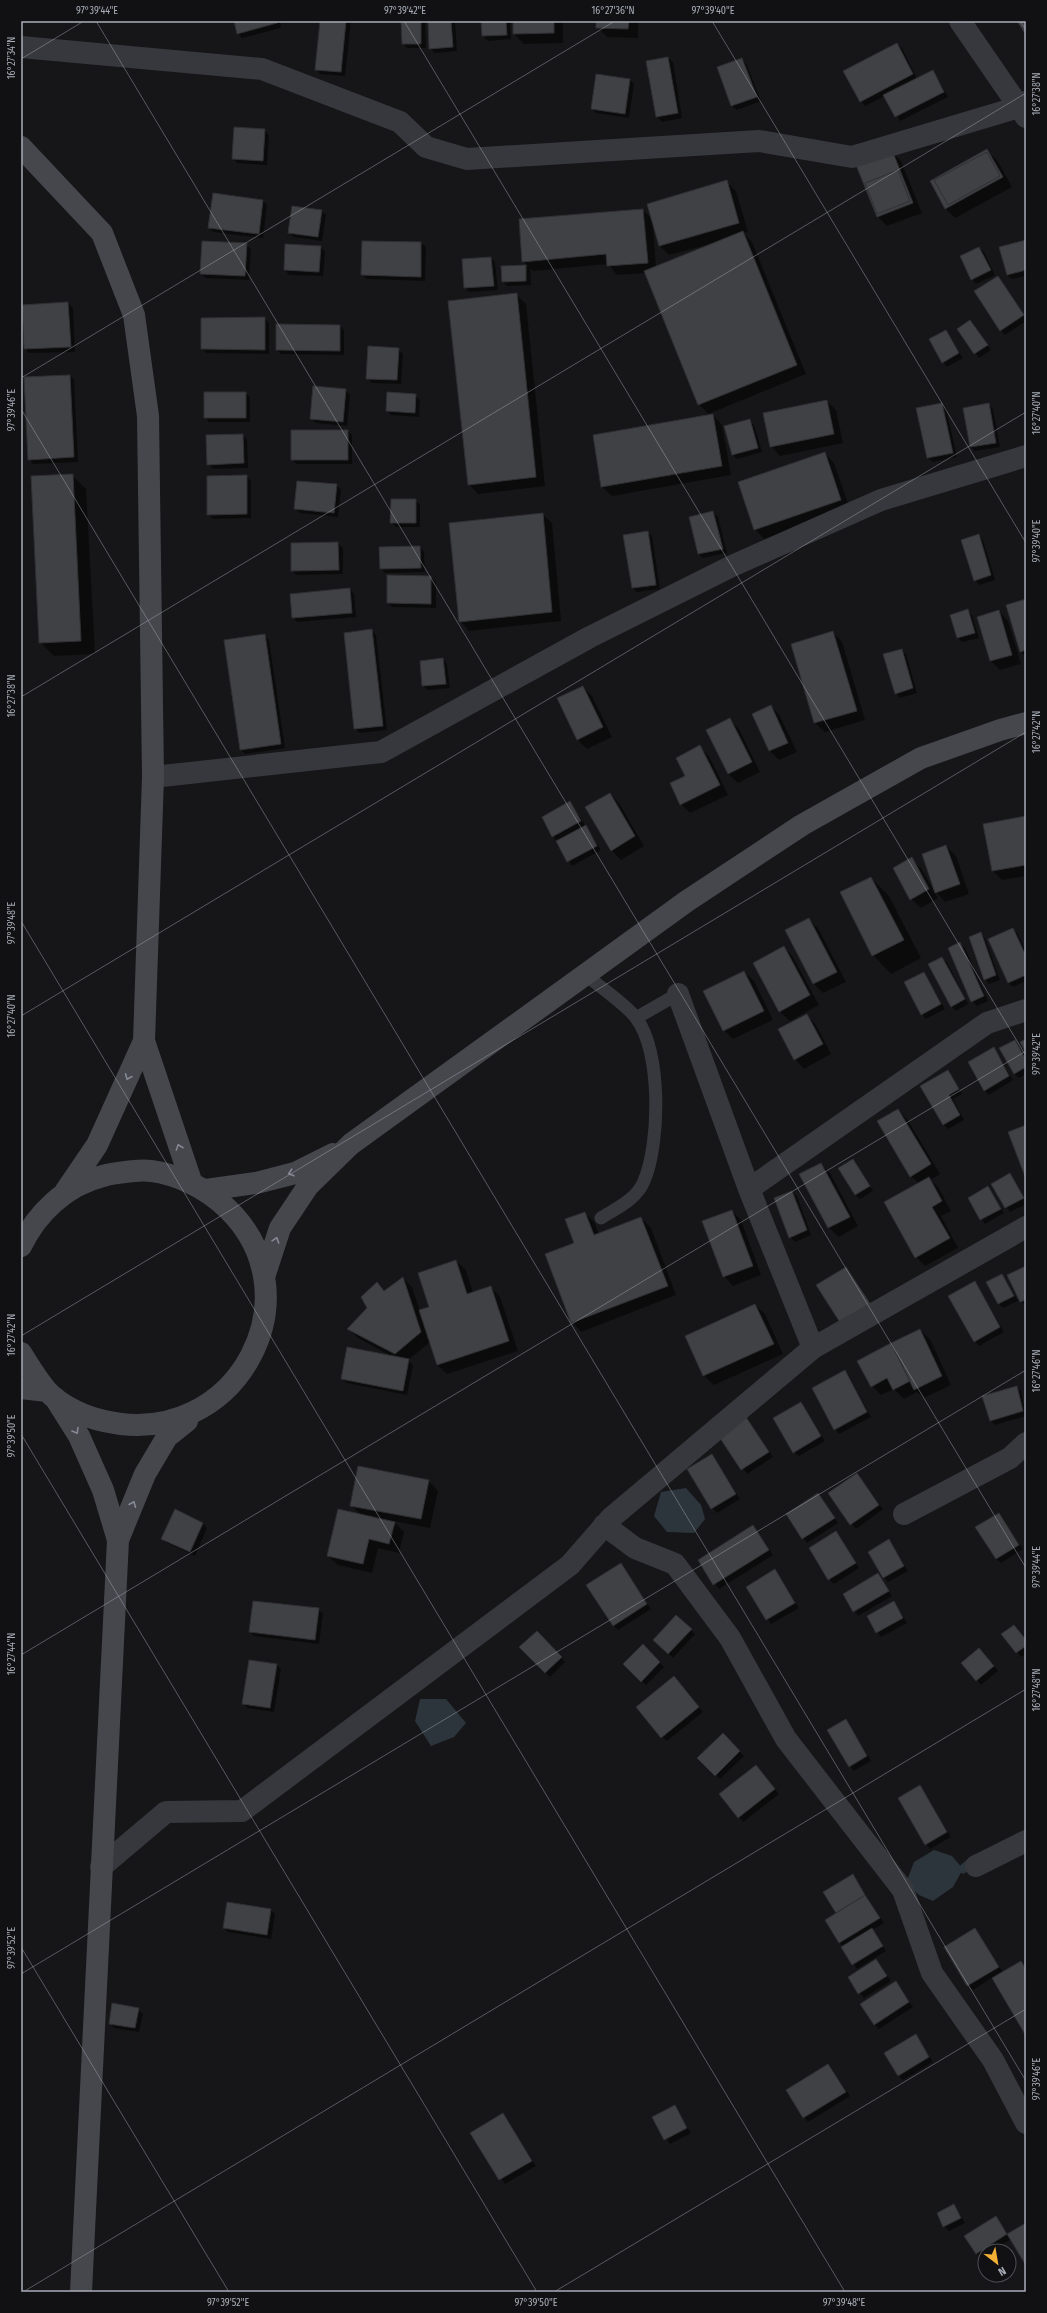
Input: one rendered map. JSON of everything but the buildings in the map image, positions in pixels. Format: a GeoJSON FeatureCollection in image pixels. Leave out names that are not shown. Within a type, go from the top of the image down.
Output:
{"type":"FeatureCollection","features":[{"type":"Feature","properties":{"kind":"main road"},"geometry":{"type":"LineString","coordinates":[[21,147],[102,233],[134,315],[148,416],[153,777],[144,1041],[97,1145],[65,1192],[47,1208],[28,1231],[21,1246]]}},
{"type":"Feature","properties":{"kind":"main road"},"geometry":{"type":"LineString","coordinates":[[264,1277],[280,1228],[308,1186],[351,1144],[686,901],[808,821],[921,758],[1000,730],[1026,723]]}},
{"type":"Feature","properties":{"kind":"main road"},"geometry":{"type":"LineString","coordinates":[[144,1041],[199,1187]]}},
{"type":"Feature","properties":{"kind":"main road"},"geometry":{"type":"LineString","coordinates":[[199,1187],[256,1183],[295,1173],[351,1144]]}},
{"type":"Feature","properties":{"kind":"main road"},"geometry":{"type":"LineString","coordinates":[[65,1192],[102,1176],[138,1170],[173,1176],[199,1187],[233,1213],[253,1243],[264,1277],[264,1316],[253,1353],[232,1386],[167,1437],[145,1474],[118,1540],[81,2292]]}},
{"type":"Feature","properties":{"kind":"main road"},"geometry":{"type":"LineString","coordinates":[[21,1353],[79,1436],[103,1490],[118,1540]]}},
{"type":"Feature","properties":{"kind":"main road"},"geometry":{"type":"LineString","coordinates":[[21,1388],[51,1394],[88,1418],[126,1426],[165,1424],[201,1410]]}},
{"type":"Feature","properties":{"kind":"street"},"geometry":{"type":"LineString","coordinates":[[21,47],[262,69],[400,122],[426,147],[467,159],[760,141],[852,157],[1024,109],[960,21]]}},
{"type":"Feature","properties":{"kind":"street"},"geometry":{"type":"LineString","coordinates":[[153,777],[381,752],[590,637],[732,566],[881,500],[1026,456]]}},
{"type":"Feature","properties":{"kind":"street"},"geometry":{"type":"LineString","coordinates":[[678,994],[749,1189],[813,1348]]}},
{"type":"Feature","properties":{"kind":"street"},"geometry":{"type":"LineString","coordinates":[[749,1189],[987,1023],[1026,1010]]}},
{"type":"Feature","properties":{"kind":"street"},"geometry":{"type":"LineString","coordinates":[[101,1867],[166,1812],[242,1811],[570,1565],[604,1525],[813,1348],[1026,1226]]}},
{"type":"Feature","properties":{"kind":"street"},"geometry":{"type":"LineString","coordinates":[[904,1514],[1010,1458],[1026,1443]]}},
{"type":"Feature","properties":{"kind":"street"},"geometry":{"type":"LineString","coordinates":[[604,1525],[635,1548],[675,1564],[730,1638],[786,1739],[903,1890],[932,1973],[993,2060],[1026,2123]]}},
{"type":"Feature","properties":{"kind":"street"},"geometry":{"type":"LineString","coordinates":[[976,1866],[1026,1841]]}},
{"type":"Feature","properties":{"kind":"lane"},"geometry":{"type":"LineString","coordinates":[[585,974],[636,1018],[648,1042],[654,1071],[656,1115],[651,1156],[644,1182],[629,1201],[601,1218]]}},
{"type":"Feature","properties":{"kind":"lane"},"geometry":{"type":"LineString","coordinates":[[636,1018],[678,994]]}},
{"type":"Feature","properties":{"kind":"shaded area"},"geometry":{"type":"Polygon","coordinates":[[[686,1488],[701,1505],[705,1519],[694,1533],[667,1532],[654,1516],[661,1492],[686,1488]]]}},
{"type":"Feature","properties":{"kind":"shaded area"},"geometry":{"type":"Polygon","coordinates":[[[420,1699],[446,1699],[466,1723],[454,1737],[431,1746],[415,1721],[420,1699]]]}},
{"type":"Feature","properties":{"kind":"shaded area"},"geometry":{"type":"Polygon","coordinates":[[[934,1850],[952,1856],[963,1869],[953,1887],[933,1901],[919,1895],[906,1883],[914,1862],[934,1850]]]}},
{"type":"Feature","properties":{"kind":"waterway"},"geometry":{"type":"LineString","coordinates":[[963,1869],[975,1859]]}}]}
